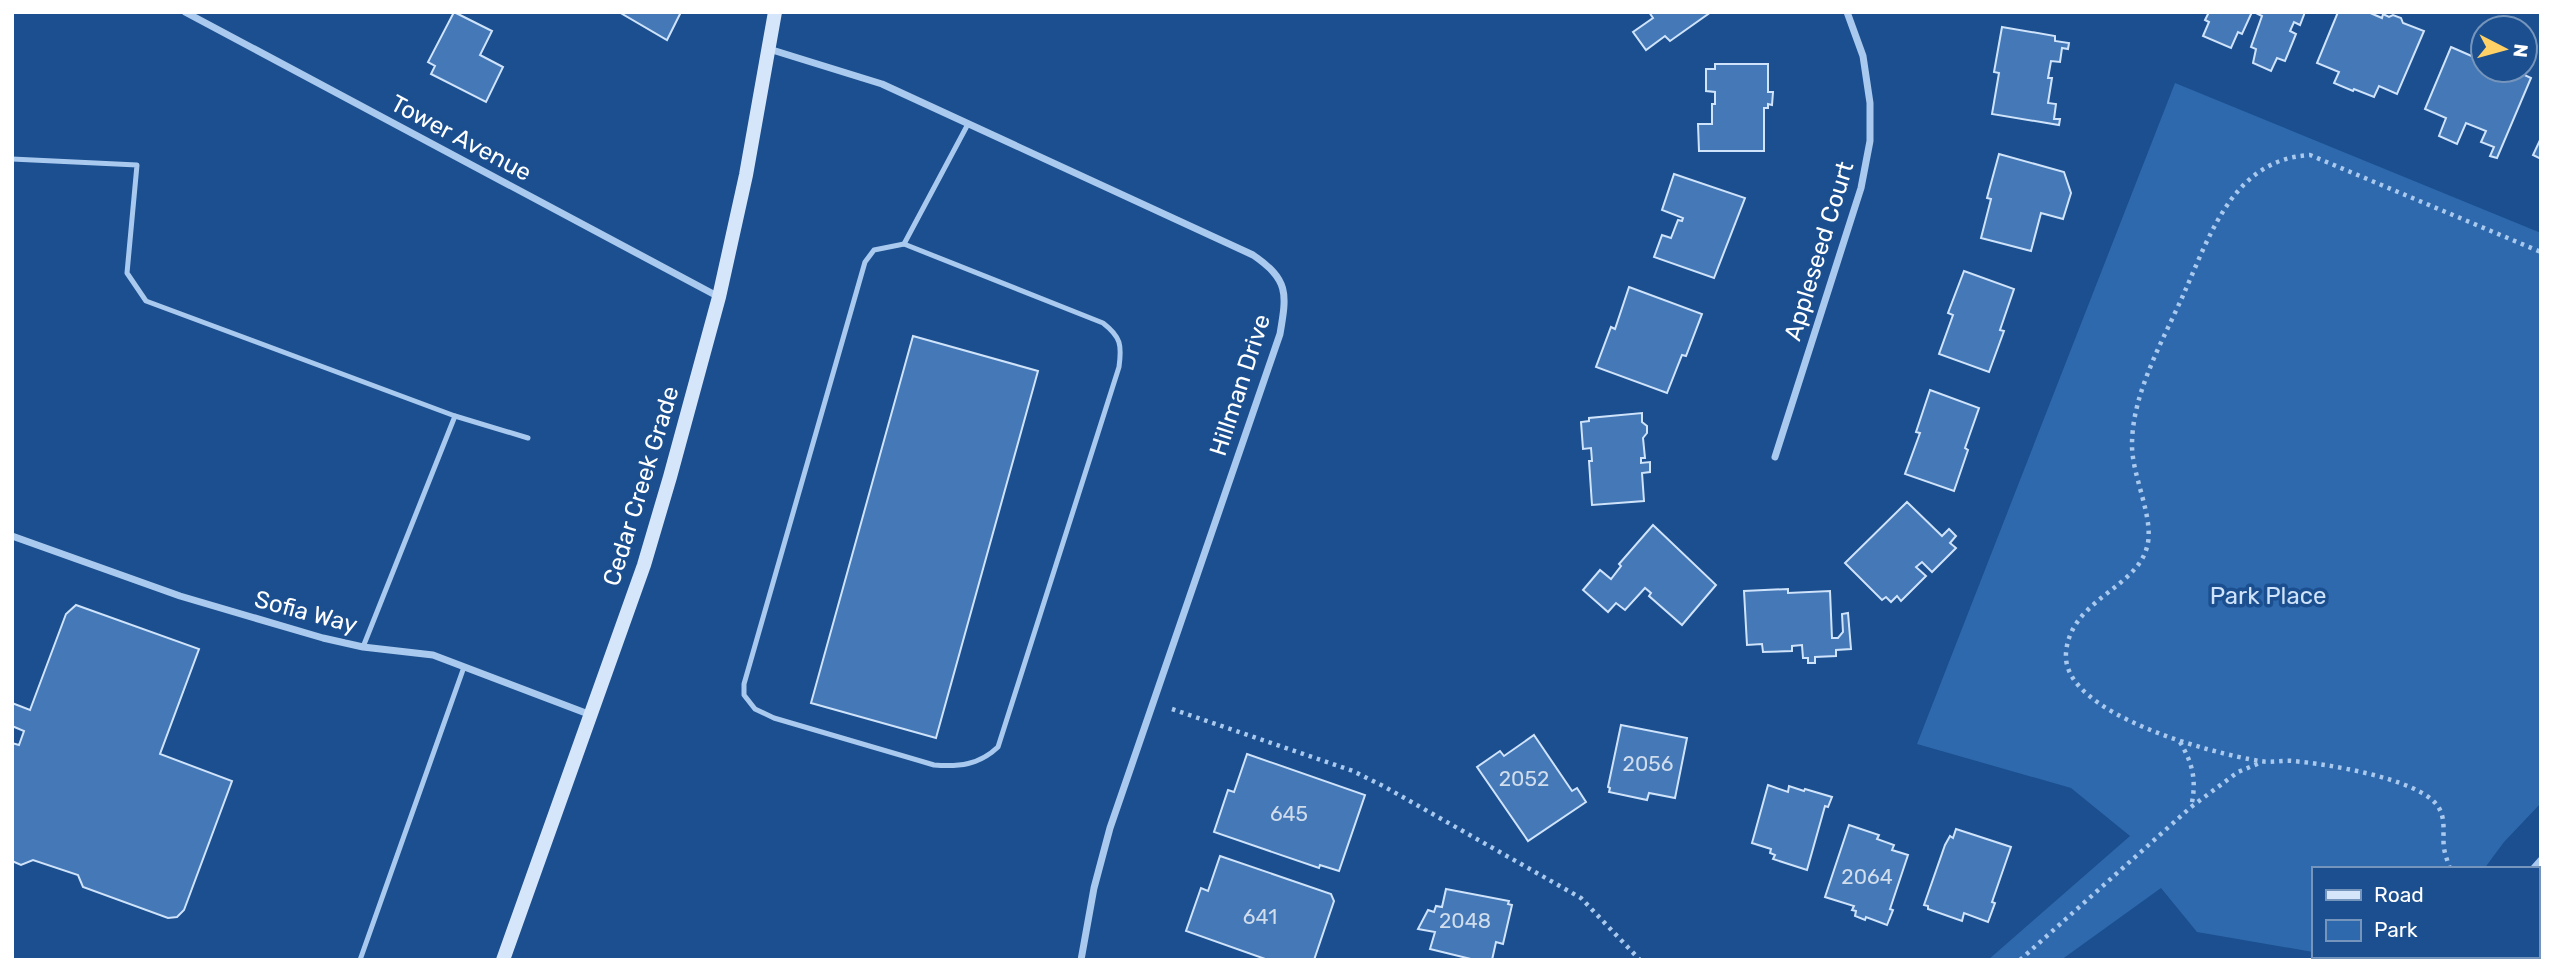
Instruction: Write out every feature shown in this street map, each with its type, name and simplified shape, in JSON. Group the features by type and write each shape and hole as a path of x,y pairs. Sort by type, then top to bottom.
{"main road":[{"name":"Cedar Creek Grade","path":"503,960 644,565 719,297 746,175 775,12"}],"street":[{"name":"Tower Avenue","path":"185,12 719,297"},
{"name":"Appleseed Court","path":"1775,457 1861,188 1870,141 1870,103 1863,56 1847,12"},
{"name":"Hillman Drive","path":"769,49 828,65 882,84 1253,255 1273,269 1282,286 1284,307 1280,334 1110,828 1094,888 1081,960"},
{"name":"Sofia Way","path":"12,536 180,596 323,638 363,647 433,655 591,715"}],"lane":[{"path":"904,244 968,124"},
{"path":"12,159 137,165 127,273 146,301 455,416 528,438"},
{"path":"904,244 1103,323 1116,333 1121,348 1119,367 998,747 978,761 955,767 934,765 774,718 749,703 744,695 744,684 865,262 874,250 904,244"},
{"path":"363,647 455,416"},
{"path":"360,960 464,667"}],"path":[{"path":"2449,867 2444,847 2445,824 2438,806 2424,794 2386,779 2340,767 2290,761 2263,762 2180,741 2151,730 2099,704 2079,688 2068,671 2066,653 2083,614 2125,579 2139,563 2147,548 2149,529 2135,476 2132,447 2134,417 2145,382 2214,226 2235,193 2270,164 2295,156 2310,155 2541,251"},
{"path":"1153,703 1353,771 1385,787 1581,898 1640,960"},
{"path":"2180,741 2190,759 2194,774 2195,790 2191,807"},
{"path":"2020,960 2191,807 2238,772 2263,762"}],"green space":[{"name":"Park Place","path":"2175,83 2541,233 2541,803 2504,842 2485,867 2312,867 2312,952 2197,932 2161,888 2061,960 1988,960 2130,836 2071,788 1917,744"},
{"path":"2344,958 2438,958 2437,960"}],"building":[{"path":"454,12 492,31 480,55 503,67 486,102 431,74 435,66 428,62"},
{"path":"619,12 681,12 667,40"},
{"path":"1649,12 1711,12 1670,41 1665,36 1646,50 1633,32 1653,18"},
{"path":"2209,12 2252,12 2242,34 2238,32 2231,48 2203,36 2209,22 2205,20"},
{"path":"2254,12 2305,12 2300,25 2294,22 2290,31 2296,34 2285,61 2277,58 2271,71 2253,63 2256,49 2251,47 2262,16"},
{"path":"2338,12 2368,12 2382,18 2383,14 2389,17 2393,15 2401,18 2403,23 2424,31 2397,94 2379,86 2374,97 2354,89 2353,91 2334,83 2339,72 2317,63"},
{"path":"2002,27 2055,36 2055,41 2069,43 2068,49 2062,48 2060,62 2051,61 2048,78 2052,78 2048,103 2056,104 2054,119 2060,119 2059,125 1992,114 1999,73 1994,72"},
{"path":"2451,47 2469,55 2469,84 2528,84 2497,158 2490,156 2494,147 2481,142 2486,131 2466,123 2457,144 2439,136 2446,118 2425,109"},
{"path":"1715,64 1768,64 1768,92 1773,92 1772,105 1768,104 1768,108 1764,108 1764,151 1699,151 1698,124 1712,124 1712,104 1715,104 1715,92 1706,91 1706,69 1715,69"},
{"path":"2541,138 2541,159 2533,155"},
{"path":"1999,154 2064,172 2071,193 2063,219 2041,213 2031,251 1981,238 1991,199 1987,198"},
{"path":"1674,174 1745,198 1714,278 1654,257 1662,235 1671,238 1678,220 1682,221 1683,218 1662,210"},
{"path":"1964,271 2014,289 2000,330 2004,331 1989,372 1939,354 1953,315 1948,313"},
{"path":"1629,287 1702,314 1686,356 1682,355 1667,393 1596,367 1611,327 1615,329"},
{"path":"913,336 1038,371 936,738 811,703"},
{"path":"1930,390 1979,408 1954,491 1905,474 1920,433 1916,432"},
{"path":"1642,413 1642,422 1647,426 1647,433 1643,438 1645,458 1641,458 1641,463 1650,462 1650,472 1642,473 1644,501 1592,505 1589,461 1592,461 1591,448 1583,449 1581,422 1589,421 1589,418"},
{"path":"1907,502 1942,536 1949,529 1956,536 1950,543 1956,548 1932,572 1922,562 1916,567 1926,576 1901,601 1897,596 1891,602 1886,597 1882,600 1845,563"},
{"path":"1653,525 1716,585 1682,625 1649,596 1651,593 1645,588 1625,610 1616,603 1608,612 1583,590 1600,570 1611,579 1621,566 1619,564"},
{"path":"1788,589 1788,593 1830,591 1832,638 1838,638 1843,632 1842,614 1848,613 1851,649 1836,650 1836,656 1815,657 1815,663 1808,663 1808,658 1803,658 1802,645 1792,646 1792,651 1763,652 1762,644 1747,645 1744,591"},
{"path":"76,605 199,649 160,754 232,781 184,910 177,917 168,918 83,887 78,875 33,860 21,865 12,861 12,743 19,745 24,731 12,726 12,703 30,710 66,614"},
{"path":"1621,725 1687,738 1675,798 1649,793 1647,800 1609,792"},
{"path":"1534,735 1572,791 1577,788 1586,802 1528,841 1477,767 1500,751 1504,756"},
{"path":"1247,754 1365,795 1339,871 1320,865 1319,868 1214,832 1228,790 1234,792"},
{"path":"1768,785 1788,792 1789,786 1832,797 1828,807 1825,806 1807,870 1773,859 1775,855 1770,853 1771,849 1752,843"},
{"path":"1849,825 1879,835 1877,839 1894,845 1892,850 1908,855 1887,925 1855,916 1856,911 1852,910 1854,906 1825,897"},
{"path":"1956,829 2011,847 1988,922 1964,913 1962,921 1928,909 1928,906 1924,905 1945,845 1950,836 1953,838"},
{"path":"1220,856 1331,894 1334,901 1314,960 1268,960 1186,931 1201,888 1208,891"},
{"path":"1446,889 1509,901 1508,904 1512,905 1503,944 1496,942 1492,960 1475,960 1430,949 1435,932 1418,929 1428,910 1434,912 1436,906 1442,907"}]}
